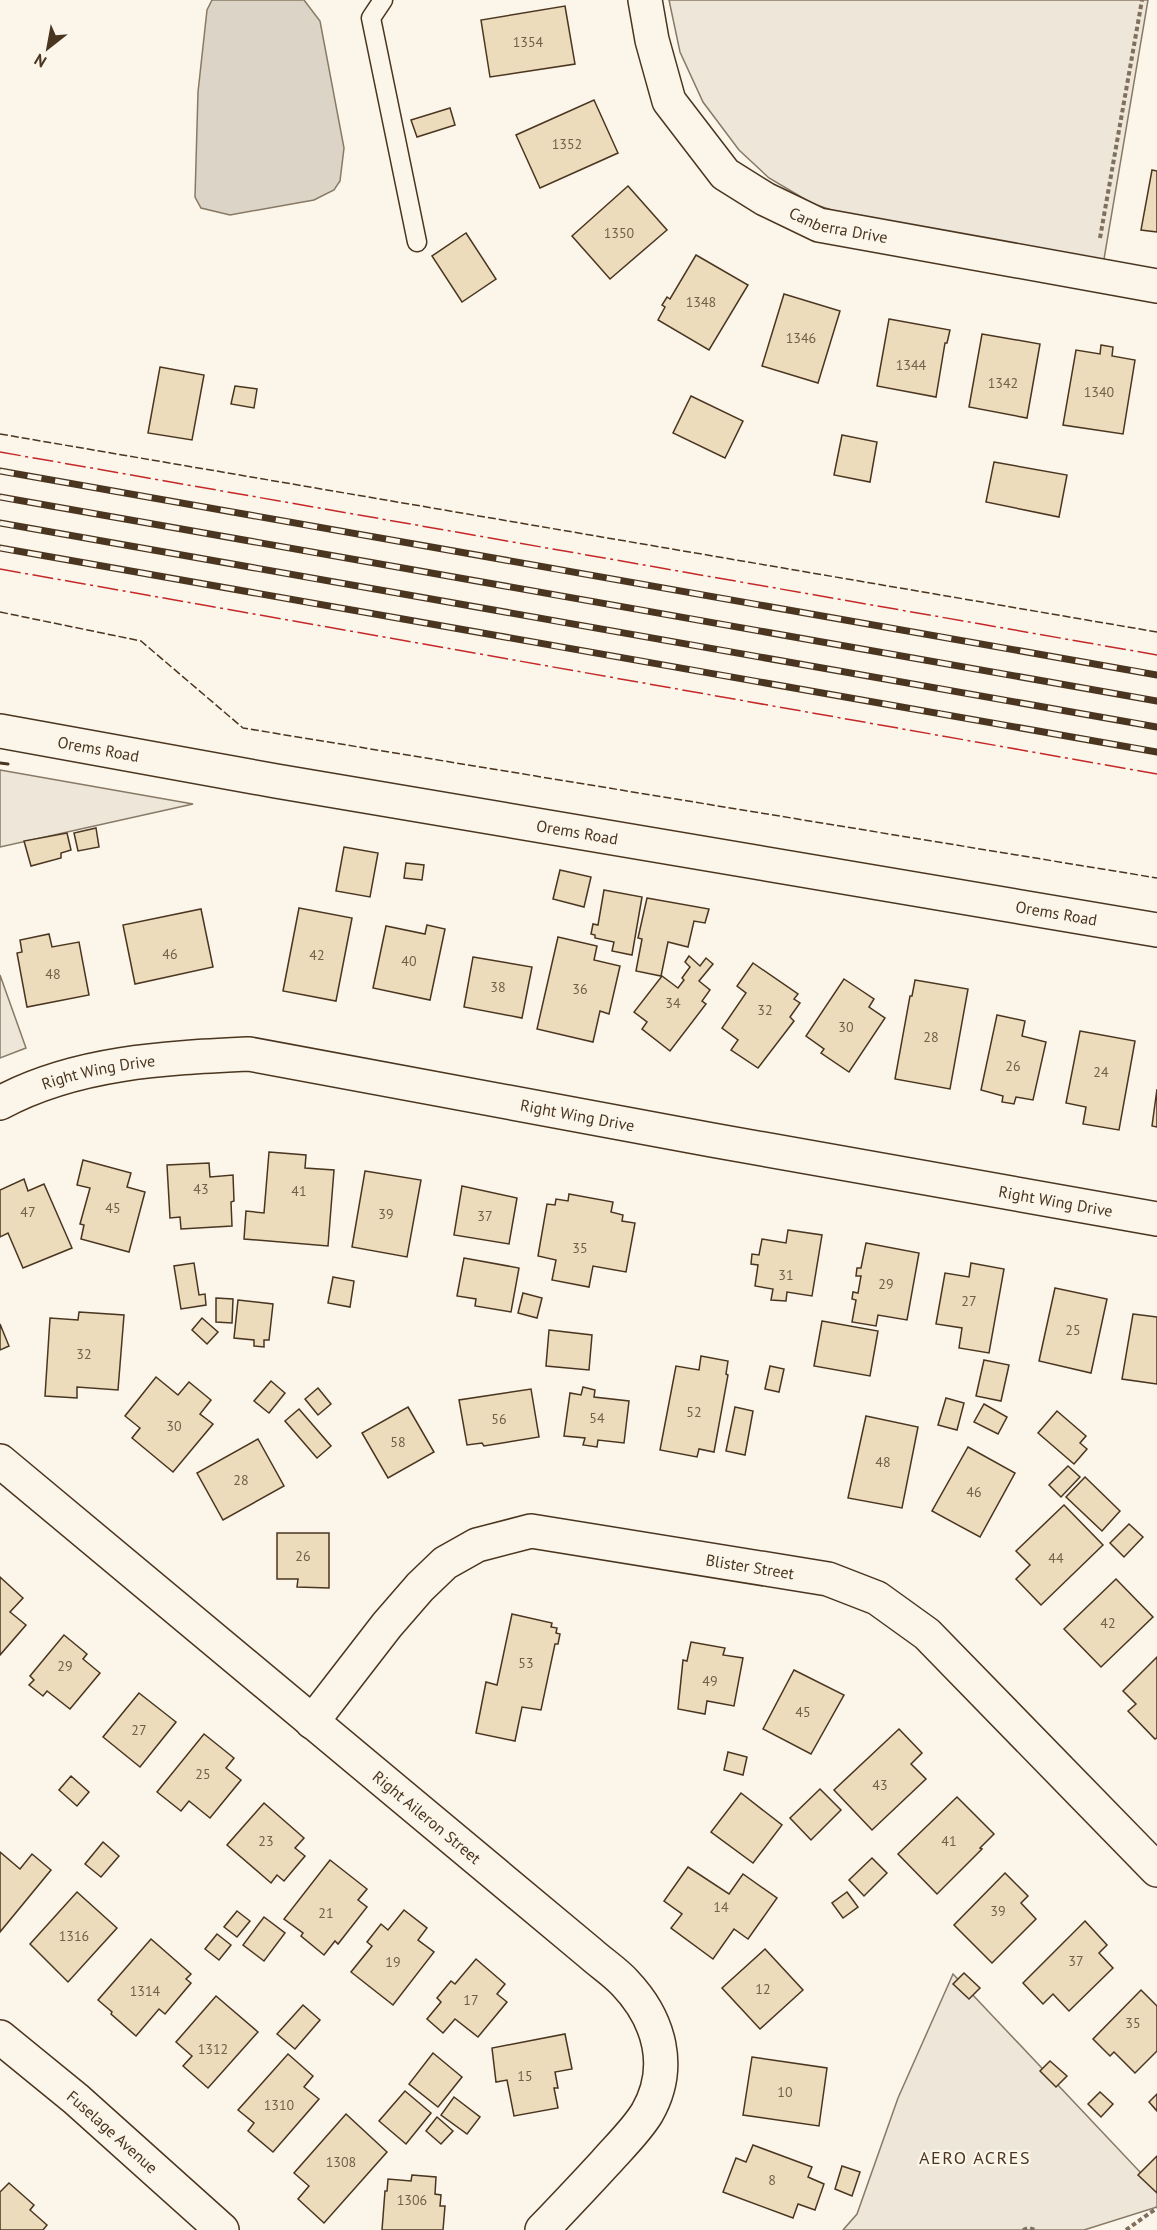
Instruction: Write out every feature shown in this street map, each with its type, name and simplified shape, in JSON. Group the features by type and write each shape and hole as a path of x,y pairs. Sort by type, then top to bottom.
{"street":[{"name":"Canberra Drive","path":"645,0 652,39 669,102 724,174 765,199 819,225 1157,286"},
{"name":"Orems Road","path":"0,730 276,781 1157,930"},
{"name":"Right Wing Drive","path":"0,1103 67,1077 122,1064 249,1054 712,1140 1157,1219"},
{"name":"Right Aileron Street","path":"0,1461 625,1983 645,2009 659,2040 661,2067 657,2091 646,2115 617,2150 542,2230"},
{"name":"Blister Street","path":"312,1722 387,1625 420,1587 444,1563 477,1545 531,1531 828,1579 877,1598 927,1634 1157,1870"},
{"name":"Fuselage Avenue","path":"0,2037 76,2099 222,2230"}],"lane":[{"path":"383,0 371,18 417,242"}],"path":[{"path":"1098,248 1142,0"},
{"path":"1126,2230 1157,2208"},
{"path":"1023,2230 1028,2228 1036,2230"}],"shaded area":[{"path":"212,0 304,0 320,21 344,148 340,181 334,190 314,200 230,215 201,208 195,197 198,92 207,10"},
{"path":"669,0 1148,0 1103,265 860,219 813,204 769,178 739,150 703,102 680,52"},
{"path":"0,770 193,804 0,847"},
{"path":"0,975 26,1048 0,1058"},
{"path":"953,1974 1157,2190 1157,2207 1084,2230 843,2230 857,2214 898,2098"}],"building":[{"path":"565,6 575,64 490,77 481,20"},
{"path":"594,100 618,153 540,188 516,135"},
{"path":"450,108 455,125 417,137 411,120"},
{"path":"1152,170 1157,171 1157,232 1141,230"},
{"path":"628,186 667,230 610,279 572,236"},
{"path":"466,233 496,279 462,302 432,256"},
{"path":"696,255 748,285 709,350 658,320 665,307 662,305 667,297 670,299"},
{"path":"784,294 840,311 818,383 762,366"},
{"path":"889,319 950,330 947,343 945,343 936,397 877,386"},
{"path":"982,334 1040,344 1027,418 969,407"},
{"path":"1101,345 1113,347 1112,356 1135,360 1123,434 1063,425 1076,350 1100,354"},
{"path":"160,367 204,375 192,440 148,433"},
{"path":"235,386 257,389 254,408 231,404"},
{"path":"691,396 743,421 725,458 673,433"},
{"path":"842,435 877,442 870,482 834,475"},
{"path":"994,462 1067,475 1059,517 986,502"},
{"path":"96,828 99,847 78,851 74,833"},
{"path":"67,833 71,850 61,853 61,858 31,866 24,841"},
{"path":"344,847 378,853 370,897 336,891"},
{"path":"406,863 424,865 422,880 404,878"},
{"path":"560,870 591,877 584,907 553,899"},
{"path":"604,890 642,897 632,955 612,951 614,942 595,938 595,935 591,934 593,924 598,925"},
{"path":"647,898 709,909 705,923 694,921 688,947 668,942 661,976 636,971 642,939 638,938"},
{"path":"299,908 352,918 336,1001 283,991"},
{"path":"201,909 213,967 135,984 123,925"},
{"path":"427,925 445,929 430,1000 373,988 386,926 425,934"},
{"path":"49,934 52,947 79,942 89,995 27,1007 17,953 22,952 20,940"},
{"path":"558,937 597,946 594,960 620,966 609,1014 600,1011 593,1042 537,1029"},
{"path":"689,956 700,966 706,958 713,964 699,981 710,990 702,1001 706,1004 670,1051 642,1029 647,1022 634,1012 662,976 678,988 690,967 685,962"},
{"path":"473,957 532,967 522,1018 464,1007"},
{"path":"753,963 798,994 794,999 800,1003 790,1017 794,1021 758,1068 731,1050 738,1040 722,1028 746,993 737,986"},
{"path":"844,979 874,999 869,1007 885,1018 849,1072 821,1053 824,1049 806,1036"},
{"path":"915,980 968,989 950,1089 895,1079"},
{"path":"997,1015 1025,1021 1022,1036 1046,1042 1033,1100 1016,1097 1014,1104 1002,1102 1003,1096 981,1090"},
{"path":"1080,1031 1135,1041 1119,1130 1083,1124 1086,1107 1066,1103"},
{"path":"1157,1089 1157,1127 1152,1126"},
{"path":"269,1152 306,1155 305,1168 334,1170 328,1246 244,1239 246,1211 264,1213"},
{"path":"83,1160 131,1173 127,1187 145,1192 129,1252 81,1239 84,1225 80,1224 90,1188 77,1185"},
{"path":"209,1163 210,1177 233,1175 232,1226 181,1229 180,1217 170,1218 167,1165"},
{"path":"365,1171 421,1180 407,1257 352,1247"},
{"path":"24,1179 28,1191 44,1184 72,1248 23,1268 8,1233 0,1237 0,1190"},
{"path":"462,1186 517,1198 509,1244 454,1235"},
{"path":"569,1194 613,1202 611,1212 623,1215 622,1221 635,1223 626,1272 593,1266 589,1287 552,1280 556,1260 538,1256 547,1204 555,1205 556,1199 568,1201"},
{"path":"788,1230 822,1235 812,1296 787,1292 786,1301 771,1300 773,1289 755,1286 758,1265 751,1264 752,1254 759,1255 762,1239 786,1243"},
{"path":"866,1243 919,1253 907,1320 878,1315 876,1326 852,1322 856,1300 852,1299 853,1292 858,1293 861,1276 856,1276 857,1268 861,1268"},
{"path":"464,1258 519,1268 511,1312 475,1306 476,1299 457,1296"},
{"path":"194,1263 199,1295 205,1294 206,1305 181,1309 174,1266"},
{"path":"971,1263 1004,1269 989,1353 959,1348 962,1328 936,1324 945,1273 969,1277"},
{"path":"333,1277 354,1281 350,1307 328,1303"},
{"path":"1055,1288 1107,1299 1091,1373 1039,1361"},
{"path":"523,1293 542,1298 537,1318 518,1313"},
{"path":"216,1298 233,1299 232,1323 216,1322"},
{"path":"238,1300 273,1304 269,1340 264,1340 264,1347 254,1346 254,1340 234,1338"},
{"path":"79,1312 124,1315 118,1390 77,1387 77,1398 45,1396 50,1318 78,1320"},
{"path":"1133,1314 1157,1317 1157,1384 1122,1379"},
{"path":"202,1318 218,1332 207,1344 192,1330"},
{"path":"822,1321 878,1331 870,1376 814,1366"},
{"path":"0,1324 9,1346 0,1350"},
{"path":"549,1330 592,1335 589,1370 546,1366"},
{"path":"701,1356 728,1361 726,1374 728,1375 714,1452 699,1449 697,1457 660,1450 676,1366 699,1370"},
{"path":"984,1360 1009,1365 1001,1401 976,1396"},
{"path":"770,1366 784,1369 779,1392 765,1389"},
{"path":"156,1377 178,1395 189,1382 211,1400 200,1414 213,1424 173,1472 132,1438 140,1428 125,1416"},
{"path":"271,1381 285,1393 269,1413 254,1401"},
{"path":"583,1387 595,1390 594,1397 629,1401 624,1443 598,1440 597,1447 583,1445 585,1438 564,1436 570,1393 581,1395"},
{"path":"318,1388 331,1404 318,1415 305,1399"},
{"path":"531,1389 539,1437 484,1446 482,1443 467,1445 459,1400"},
{"path":"946,1398 964,1403 957,1430 938,1425"},
{"path":"984,1404 1007,1417 998,1434 974,1422"},
{"path":"408,1407 434,1452 388,1478 362,1433"},
{"path":"735,1407 753,1411 745,1455 726,1451"},
{"path":"299,1409 331,1446 317,1458 285,1421"},
{"path":"1057,1411 1086,1436 1080,1443 1087,1449 1074,1464 1038,1433"},
{"path":"866,1416 918,1427 902,1508 848,1498"},
{"path":"258,1439 284,1486 223,1520 197,1473"},
{"path":"968,1447 1015,1473 980,1537 932,1511"},
{"path":"1068,1466 1080,1477 1061,1497 1049,1485"},
{"path":"1085,1477 1120,1511 1102,1531 1066,1497"},
{"path":"1064,1505 1103,1545 1041,1605 1016,1579 1030,1565 1016,1551"},
{"path":"1129,1524 1143,1537 1124,1557 1110,1543"},
{"path":"277,1533 329,1533 329,1588 297,1587 298,1579 277,1579"},
{"path":"0,1577 23,1598 10,1612 26,1625 0,1655"},
{"path":"1116,1579 1153,1617 1101,1667 1064,1629"},
{"path":"512,1614 552,1623 551,1627 557,1628 556,1633 560,1634 558,1644 555,1644 541,1710 522,1707 515,1741 476,1733 486,1682 497,1685"},
{"path":"64,1635 87,1654 83,1659 100,1673 70,1709 47,1691 43,1696 29,1685 34,1680 30,1676"},
{"path":"691,1642 725,1648 723,1655 743,1658 734,1706 707,1701 705,1714 678,1709 683,1660 687,1661"},
{"path":"1157,1657 1157,1738 1155,1739 1128,1711 1136,1704 1123,1691"},
{"path":"794,1670 844,1695 811,1754 763,1729"},
{"path":"139,1693 176,1722 140,1767 103,1737"},
{"path":"899,1729 922,1753 911,1764 926,1779 872,1830 834,1790"},
{"path":"204,1734 234,1758 226,1768 241,1780 210,1818 189,1801 181,1811 157,1792"},
{"path":"728,1752 747,1757 743,1775 724,1770"},
{"path":"71,1776 89,1792 77,1806 59,1790"},
{"path":"820,1789 841,1810 811,1840 790,1818"},
{"path":"741,1793 782,1825 753,1863 711,1832"},
{"path":"957,1797 994,1834 937,1894 898,1854"},
{"path":"264,1803 304,1838 295,1848 305,1856 284,1881 277,1875 271,1883 227,1845"},
{"path":"103,1842 119,1856 101,1877 85,1864"},
{"path":"0,1852 20,1869 32,1854 51,1870 0,1932"},
{"path":"872,1858 887,1873 864,1896 849,1880"},
{"path":"330,1860 367,1889 358,1900 367,1907 338,1944 335,1941 324,1955 301,1936 303,1933 284,1919"},
{"path":"688,1867 729,1894 743,1874 777,1898 748,1939 734,1929 713,1959 671,1928 682,1914 664,1901"},
{"path":"1005,1873 1028,1896 1021,1903 1036,1919 992,1963 954,1925"},
{"path":"77,1892 117,1928 68,1982 30,1944"},
{"path":"847,1892 858,1907 843,1918 832,1903"},
{"path":"404,1910 427,1928 418,1940 434,1952 393,2005 351,1972 372,1946 367,1942 381,1924 388,1930"},
{"path":"237,1911 250,1921 237,1937 224,1927"},
{"path":"264,1917 285,1933 264,1961 243,1945"},
{"path":"1085,1921 1107,1945 1099,1953 1113,1968 1069,2011 1053,1994 1043,2004 1023,1983"},
{"path":"217,1934 231,1945 219,1960 205,1949"},
{"path":"151,1939 191,1974 186,1979 191,1983 165,2014 159,2009 136,2036 98,2000"},
{"path":"765,1949 803,1990 760,2029 722,1988"},
{"path":"476,1959 505,1984 497,1994 507,2002 478,2037 455,2019 443,2033 427,2019 441,2002 437,1998 451,1981 455,1984"},
{"path":"964,1973 980,1988 969,1999 953,1984"},
{"path":"1141,1990 1157,2006 1157,2051 1135,2073 1114,2052 1110,2056 1093,2039"},
{"path":"216,1996 258,2032 208,2088 183,2066 192,2056 176,2042"},
{"path":"303,2005 320,2020 295,2049 277,2034"},
{"path":"565,2034 572,2069 555,2072 558,2088 554,2088 558,2108 514,2116 507,2080 496,2082 492,2048"},
{"path":"433,2053 462,2077 438,2107 409,2084"},
{"path":"288,2054 313,2076 304,2087 319,2099 273,2152 248,2131 254,2123 238,2110"},
{"path":"752,2057 827,2068 819,2126 743,2115"},
{"path":"1050,2061 1067,2076 1056,2087 1040,2071"},
{"path":"405,2091 431,2113 406,2144 379,2121"},
{"path":"1100,2092 1113,2104 1101,2117 1088,2104"},
{"path":"1157,2094 1157,2111 1149,2102"},
{"path":"454,2097 480,2117 467,2134 441,2115"},
{"path":"346,2114 387,2152 324,2223 298,2199 309,2186 294,2173"},
{"path":"437,2117 453,2131 441,2144 426,2131"},
{"path":"753,2145 812,2167 808,2177 824,2184 815,2210 798,2204 793,2218 723,2192 736,2158 746,2162"},
{"path":"1157,2156 1157,2193 1138,2175"},
{"path":"842,2166 860,2172 852,2196 835,2189"},
{"path":"412,2175 436,2177 435,2194 441,2195 440,2206 445,2206 443,2230 382,2230 388,2179 411,2181"},
{"path":"9,2183 34,2205 30,2210 47,2225 43,2230 0,2230 0,2192"}],"railway":[{"path":"0,471 1157,675"},
{"path":"0,497 1157,701"},
{"path":"0,523 1157,727"},
{"path":"0,548 1157,752"}],"fence":[{"path":"0,434 1157,632"},
{"path":"0,612 141,641 243,728 1157,878"}],"wall":[{"path":"0,763 8,764"}],"power":[{"path":"0,452 1157,655"},
{"path":"0,569 1157,774"}],"district":[{"name":"AERO ACRES","path":"975,2157"}]}
